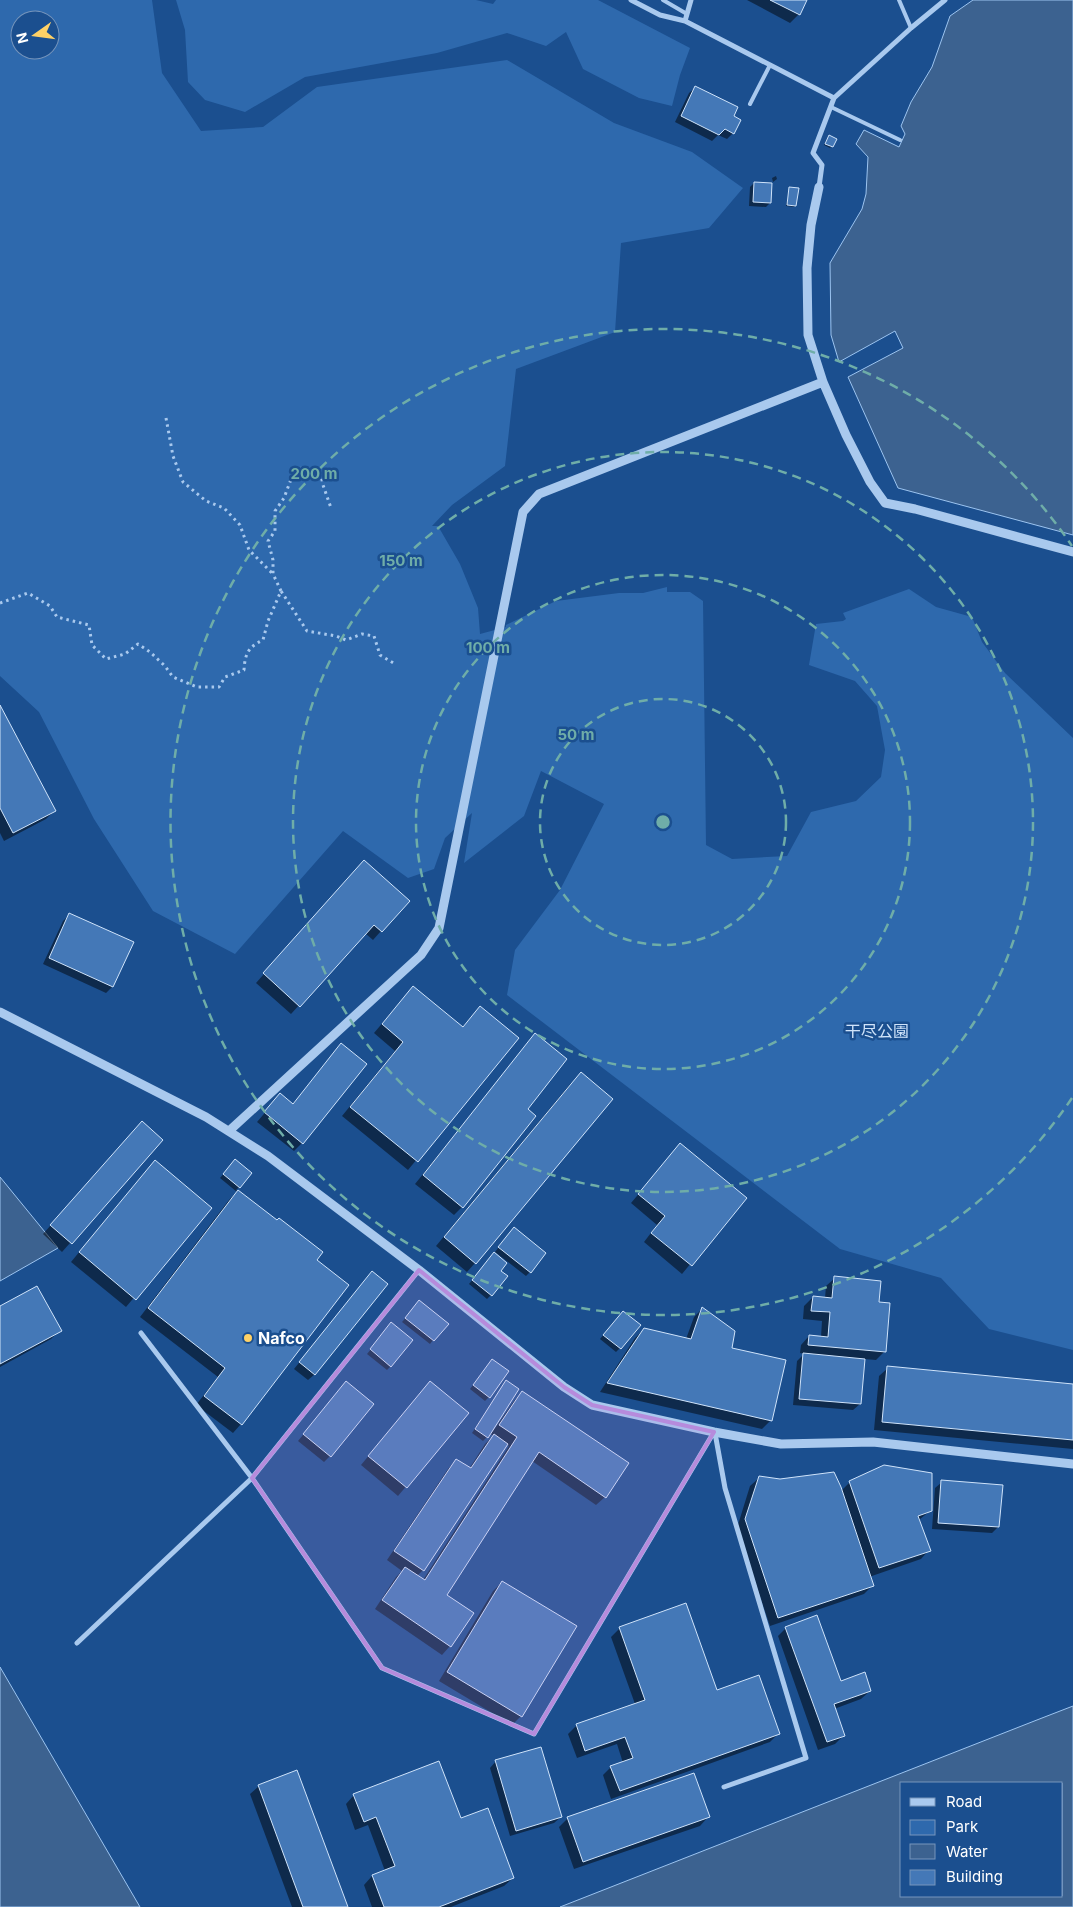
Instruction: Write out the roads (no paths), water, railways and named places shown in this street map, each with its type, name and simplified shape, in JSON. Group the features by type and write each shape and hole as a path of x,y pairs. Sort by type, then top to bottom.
{"street":[{"path":"631,0 660,15 685,21 834,98"},
{"path":"685,21 691,0"},
{"path":"945,0 911,28 834,98 813,153 822,165 810,225 807,268 808,335 823,382 870,482 885,503 915,509 1073,552"},
{"path":"229,1132 422,955 439,928 524,512 539,494 823,382"},
{"path":"0,1012 206,1117 268,1156 419,1270 564,1387 592,1405 714,1432 781,1444 873,1442 1073,1464"},
{"path":"77,1643 252,1478 419,1270"},
{"path":"141,1333 252,1478 382,1668 534,1734 714,1432"},
{"path":"714,1432 726,1488 806,1758 724,1787"}],"lane":[{"path":"664,0 687,14"},
{"path":"899,0 911,28"},
{"path":"750,104 770,65"},
{"path":"831,106 900,140"}],"water":[{"path":"973,0 1073,0 1073,535 898,488 848,377 903,348 895,331 839,362 831,335 830,263 862,209 866,194 868,157 856,144 864,130 899,147 905,134 901,126 911,102 932,67 950,16"},
{"path":"0,1177 58,1248 0,1281"},
{"path":"0,1667 140,1907 0,1907"},
{"path":"1073,1706 1073,1907 560,1907"}],"place":[{"name":"Nafco","path":"248,1338"}],"park label":[{"name":"干尽公園","path":"877,1031"}]}
